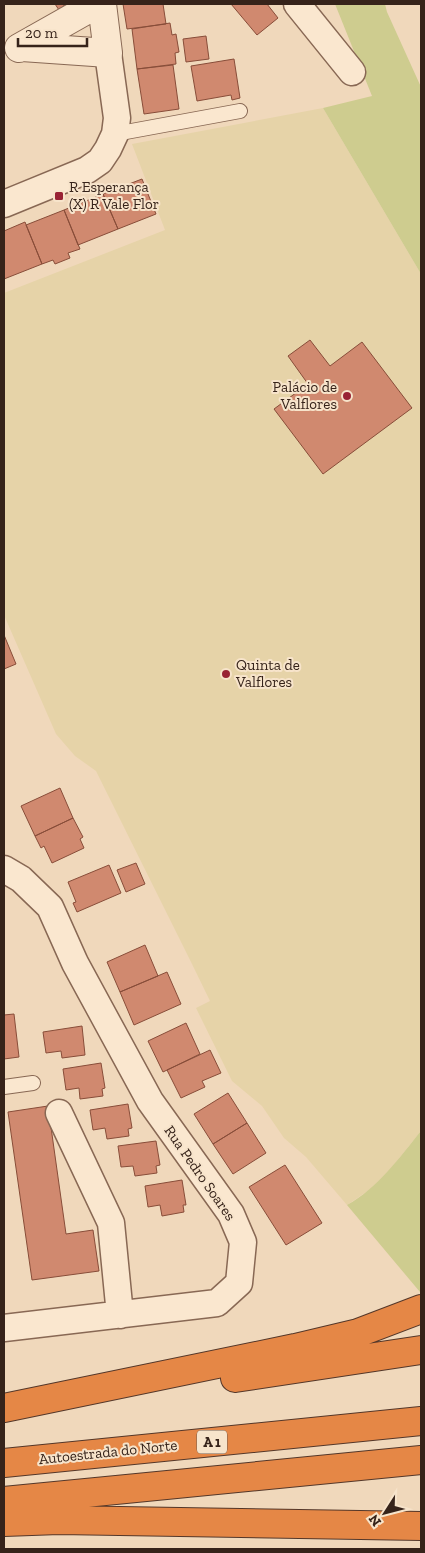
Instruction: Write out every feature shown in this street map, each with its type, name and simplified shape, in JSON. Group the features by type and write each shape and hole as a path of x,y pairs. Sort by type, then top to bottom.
{"highway":[{"path":"4,1409 358,1333 421,1309"},
{"path":"4,1409 421,1350"},
{"name":"Autoestrada do Norte","path":"4,1462 421,1421"},
{"path":"4,1501 421,1460"},
{"path":"4,1522 59,1520 421,1526"}],"street":[{"path":"13,50 97,4"},
{"path":"4,204 87,170 100,160 115,134 117,118 102,4"},
{"path":"297,4 352,72"},
{"path":"13,50 108,52"},
{"name":"Rua Pedro Soares","path":"4,869 21,878 50,907 75,963 150,1101 231,1214 243,1242 239,1283 217,1303 4,1328"},
{"path":"59,1113 111,1224 120,1315"}],"lane":[{"path":"115,134 240,111"},
{"path":"4,1087 33,1083"}],"shaded area":[{"path":"335,4 385,4 421,87 421,274 323,108 372,96"},
{"name":"Quinta de Valflores","path":"323,108 421,274 421,1131 388,1172 372,1188 347,1205 306,1157 284,1138 262,1106 232,1081 196,1008 210,1001 192,964 96,771 75,756 56,734 4,615 4,293 165,230 132,144"},
{"path":"421,1131 420,1292 347,1205 369,1190 378,1181"}],"building":[{"path":"55,4 64,4 64,6 59,10"},
{"path":"123,4 163,4 166,24 127,29"},
{"path":"231,4 267,4 278,18 257,35"},
{"path":"170,23 172,35 176,34 179,52 175,53 176,64 137,69 132,29"},
{"path":"206,36 209,59 186,62 183,39"},
{"path":"234,59 240,98 232,100 231,95 197,101 191,66"},
{"path":"173,65 179,109 144,114 137,69"},
{"path":"142,179 156,214 118,229 103,194"},
{"path":"103,194 118,229 78,245 64,210"},
{"path":"64,210 80,249 68,253 70,258 55,264 53,260 42,264 26,225"},
{"path":"25,222 42,264 4,279 4,231"},
{"name":"Palácio de Valflores","path":"310,340 330,366 362,342 412,408 323,474 274,409 308,384 288,356"},
{"path":"4,635 16,664 4,669"},
{"path":"60,788 73,818 35,836 21,806"},
{"path":"73,818 83,837 80,839 84,848 52,863 44,846 41,848 35,836"},
{"path":"136,863 145,884 126,892 117,870"},
{"path":"109,865 121,893 77,912 73,903 76,902 68,882"},
{"path":"145,945 158,976 120,992 107,962"},
{"path":"167,972 181,1004 134,1025 120,992"},
{"path":"14,1014 19,1057 4,1059 4,1015"},
{"path":"186,1023 200,1054 163,1072 148,1041"},
{"path":"82,1026 85,1055 62,1058 61,1051 46,1053 43,1032"},
{"path":"210,1050 221,1073 202,1081 205,1087 181,1098 167,1070"},
{"path":"101,1063 105,1088 102,1089 103,1096 80,1099 79,1088 66,1090 63,1069"},
{"path":"228,1093 247,1123 213,1144 194,1114"},
{"path":"128,1104 132,1128 128,1129 129,1136 107,1139 105,1128 93,1130 90,1110"},
{"path":"48,1106 66,1234 93,1230 99,1271 32,1280 8,1112"},
{"path":"247,1123 266,1153 233,1174 213,1144"},
{"path":"156,1141 160,1165 156,1166 157,1173 135,1176 133,1166 121,1167 118,1146"},
{"path":"285,1165 322,1223 286,1245 249,1187"},
{"path":"182,1180 186,1205 183,1205 184,1212 162,1216 160,1205 148,1207 145,1186"}],"place":[{"name":"R Esperança (X) R Vale Flor","path":"59,196"},
{"name":"Palácio de Valflores","path":"347,396"},
{"name":"Quinta de Valflores","path":"226,674"}]}
